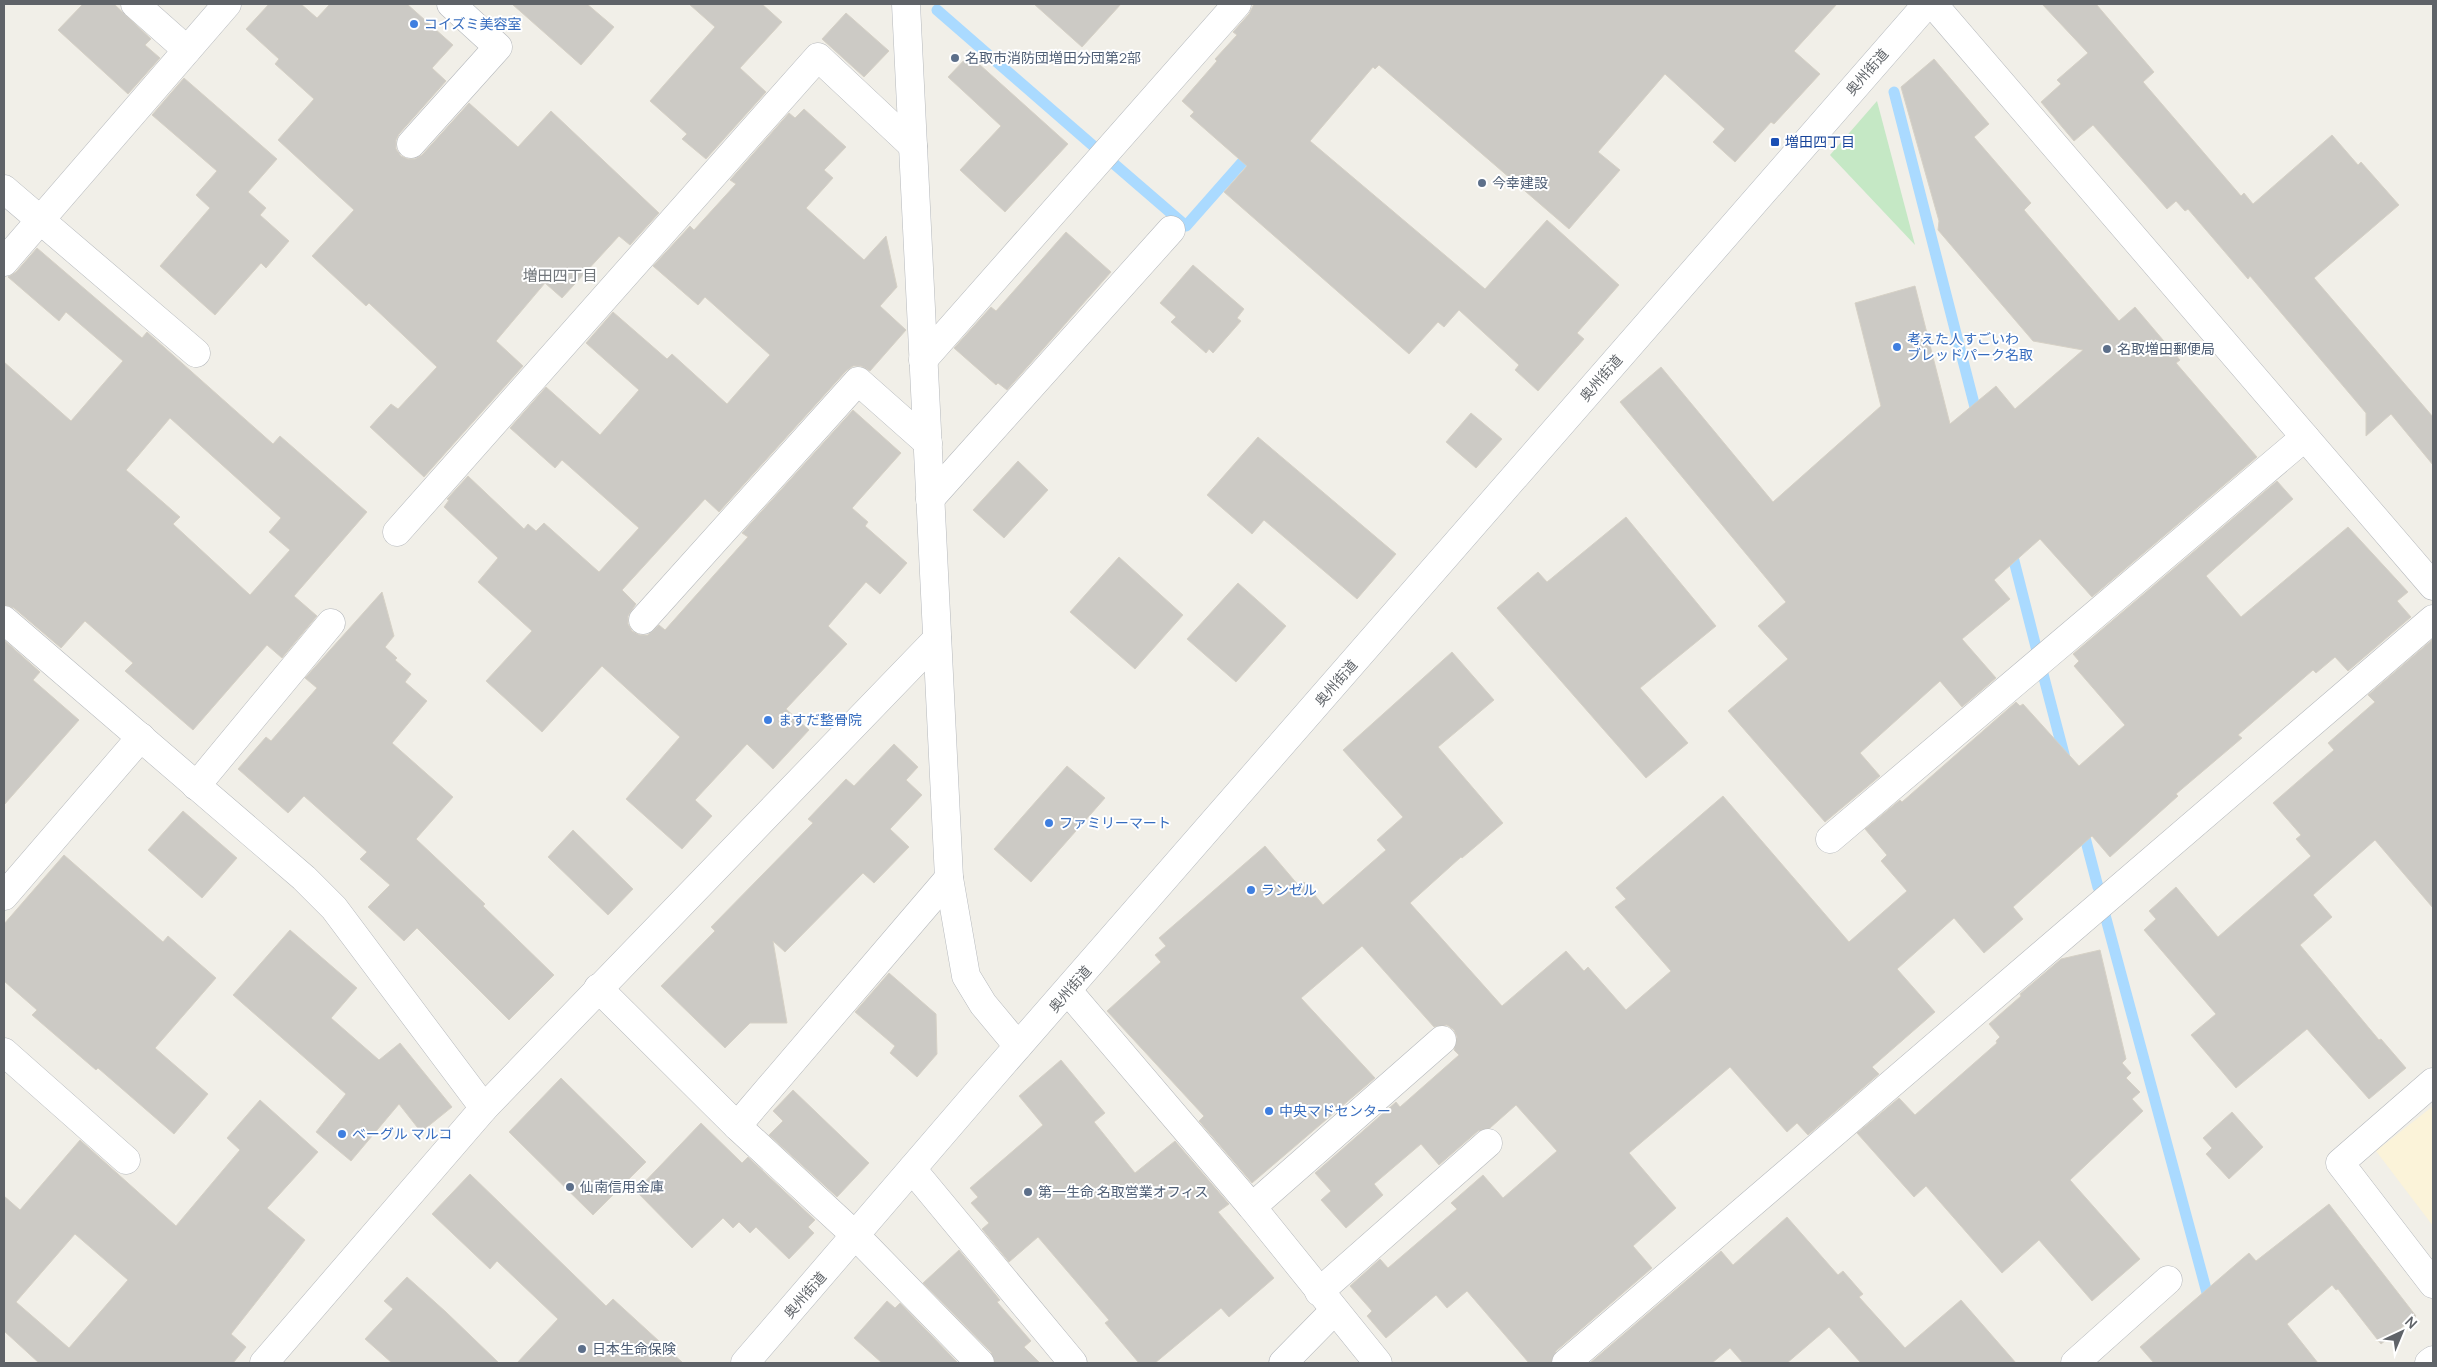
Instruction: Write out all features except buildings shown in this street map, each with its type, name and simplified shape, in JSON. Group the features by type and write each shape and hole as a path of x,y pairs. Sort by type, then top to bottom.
{"street":[{"path":"135,4 187,50"},
{"path":"4,262 227,4"},
{"path":"411,144 498,47 451,4"},
{"path":"906,4 949,878 966,976 983,1004 1018,1046"},
{"path":"924,360 1237,4"},
{"name":"奥州街道","path":"745,1363 1018,1046 1068,991 1927,4"},
{"path":"1933,4 2433,586"},
{"path":"397,532 818,56 913,146"},
{"path":"4,189 39,221 196,353"},
{"path":"930,499 1171,230"},
{"path":"644,620 858,381 928,443"},
{"path":"1830,840 2305,437"},
{"path":"1566,1363 2433,619"},
{"path":"4,620 304,878 334,908 484,1108"},
{"path":"196,786 331,623"},
{"path":"264,1363 484,1108 937,639"},
{"path":"4,896 141,737"},
{"path":"737,1126 949,878"},
{"path":"598,988 737,1126 856,1236 980,1363"},
{"path":"1068,991 1252,1207 1326,1302 1378,1363"},
{"path":"1252,1207 1442,1040"},
{"path":"4,1052 126,1160"},
{"path":"2433,1082 2340,1163 2433,1284"},
{"path":"1282,1363 1326,1302 1488,1143"},
{"path":"912,1169 1073,1363"},
{"path":"2074,1363 2168,1280"},
{"path":"2429,1363 2433,1360"}],"green space":[{"path":"1877,101 1915,245 1830,155"}],"sand":[{"path":"2433,1106 2433,1226 2376,1151"}],"waterway":[{"path":"937,10 1098,150"},
{"path":"1894,92 1978,419"},
{"path":"1113,163 1186,226 1253,150"},
{"path":"2011,549 2037,651"},
{"path":"2043,674 2066,762"},
{"path":"2082,826 2098,887"},
{"path":"2105,915 2210,1304"}],"place":[{"name":"コイズミ美容室","path":"414,24"},
{"name":"名取市消防団増田分団第2部","path":"955,58"},
{"name":"増田四丁目","path":"1775,142"},
{"name":"今幸建設","path":"1482,183"},
{"name":"考えた人すごいわ ブレッドパーク名取","path":"1897,347"},
{"name":"名取増田郵便局","path":"2107,349"},
{"name":"ますだ整骨院","path":"768,720"},
{"name":"ファミリーマート","path":"1049,823"},
{"name":"ランゼル","path":"1251,890"},
{"name":"中央マドセンター","path":"1269,1111"},
{"name":"ベーグル マルコ","path":"342,1134"},
{"name":"仙南信用金庫","path":"570,1187"},
{"name":"第一生命 名取営業オフィス","path":"1028,1192"},
{"name":"日本生命保険","path":"582,1349"}],"district":[{"name":"増田四丁目","path":"560,276"}]}
